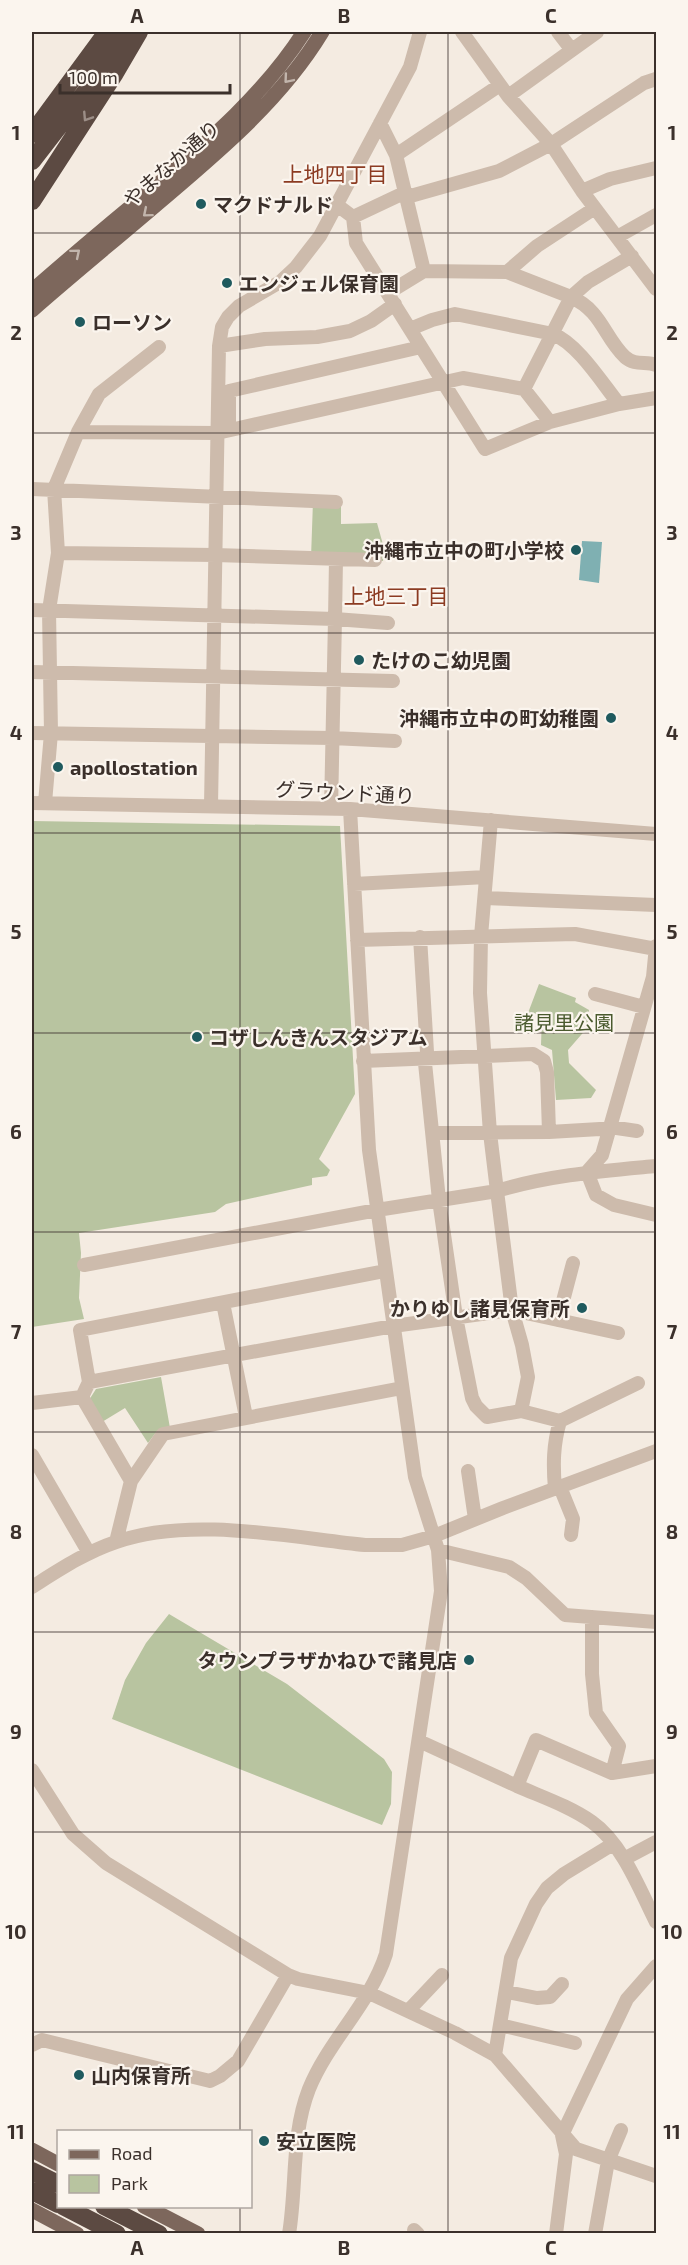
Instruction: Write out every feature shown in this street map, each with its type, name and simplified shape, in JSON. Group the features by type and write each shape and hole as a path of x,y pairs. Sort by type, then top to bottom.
{"highway":[{"path":"32,114 97,32"},
{"path":"32,134 107,32"},
{"path":"32,161 87,90 127,32"},
{"path":"32,201 139,32"},
{"path":"32,2171 57,2184"},
{"path":"32,2191 57,2204"},
{"path":"67,2208 117,2234"},
{"path":"108,2208 159,2234"}],"main road":[{"name":"やまなか通り","path":"32,310 206,163 250,121 291,75 322,32"},
{"name":"やまなか通り","path":"32,291 196,152 245,106 279,67 303,33"},
{"path":"32,2150 57,2163"},
{"path":"148,2208 198,2234"},
{"path":"32,2210 77,2234"}],"street":[{"path":"223,432 219,346 222,327 239,306 280,282 296,267 320,236 410,67 420,32"},
{"path":"462,32 504,90 551,144 582,191 657,289"},
{"path":"558,32 571,49"},
{"path":"396,154 597,32"},
{"path":"353,217 406,195 499,171 551,144 644,83 656,79"},
{"path":"380,123 396,154 424,271"},
{"path":"582,191 610,179 657,168"},
{"path":"337,205 353,217 356,243 485,449 550,422 619,404 655,403"},
{"path":"507,272 537,246 595,208"},
{"path":"617,237 657,214"},
{"path":"524,389 572,297 588,282 632,256"},
{"path":"219,346 265,339 317,337 350,331 371,321 392,298 424,271 507,272 581,301 594,313 625,357 636,364 657,366"},
{"path":"410,329 455,314 553,334 562,338 585,361 619,404"},
{"path":"38,803 51,733 49,610 58,554 54,489 78,432 99,393 159,347"},
{"path":"212,806 216,496 230,391 422,347"},
{"path":"78,432 223,432 463,378 524,389 550,422"},
{"path":"32,489 336,502"},
{"path":"58,554 215,555 375,560"},
{"path":"331,809 336,559"},
{"path":"32,610 335,619 388,623"},
{"path":"32,672 393,681"},
{"path":"32,733 395,741"},
{"name":"グラウンド通り","path":"38,803 350,809 657,834"},
{"path":"289,2234 295,2186 296,2138 303,2106 326,2056 369,1992 382,1966 388,1945 441,1603 438,1550 416,1476 369,1150 350,809"},
{"path":"491,820 481,936 480,993 490,1133 497,1191 512,1310 528,1377 520,1411"},
{"path":"354,884 486,877"},
{"path":"485,898 657,905"},
{"path":"357,940 575,934 656,948 655,980 644,1007 602,1155 586,1172"},
{"path":"420,937 427,1052 425,1063 440,1200 456,1317 472,1398 476,1406 488,1417 520,1411 560,1421 638,1383"},
{"path":"595,994 644,1007"},
{"path":"363,1060 533,1054 544,1060 547,1072 549,1132"},
{"path":"433,1133 549,1132 600,1130 610,1127 637,1131"},
{"path":"84,1265 377,1210 497,1191 515,1185 586,1172 657,1166"},
{"path":"586,1172 596,1195 614,1205 657,1215"},
{"path":"558,1320 573,1263"},
{"path":"82,1397 89,1382 80,1330 385,1271"},
{"path":"223,1303 246,1418"},
{"path":"89,1382 393,1326 512,1310 618,1333"},
{"path":"116,1542 131,1481 163,1434 402,1388"},
{"path":"32,1402 82,1397"},
{"path":"82,1397 131,1481"},
{"path":"560,1421 552,1459 558,1488 573,1520 571,1535"},
{"path":"32,1587 89,1553 116,1542 156,1532 217,1530 365,1545 402,1545 434,1536 657,1451"},
{"path":"32,1455 89,1553"},
{"path":"468,1471 476,1520"},
{"path":"438,1550 509,1567 526,1578 565,1615 657,1622"},
{"path":"592,1617 592,1674 596,1713 619,1746 612,1773"},
{"path":"517,1786 536,1740 612,1773 657,1766"},
{"path":"419,1741 575,1812 594,1824 624,1859 657,1922"},
{"path":"32,1770 74,1834 106,1863 288,1975 298,1979 369,1992 495,2055 523,2084 562,2135 576,2149 657,2176"},
{"path":"624,1859 657,1842"},
{"path":"495,2055 512,1958 536,1904 547,1887 613,1844"},
{"path":"556,2234 566,2154 562,2135 627,1999 656,1968"},
{"path":"32,2045 42,2040 210,2081 238,2061 288,1975"},
{"path":"408,2011 442,1975"},
{"path":"507,1992 537,1998 550,1997 562,1984"},
{"path":"500,2025 575,2043"},
{"path":"596,2234 608,2161 621,2130"}],"green space":[{"path":"313,501 341,502 341,524 377,523 384,548 383,561 311,558"},
{"path":"32,821 340,826 355,1094 319,1159 330,1170 327,1176 312,1178 312,1185 226,1204 215,1212 79,1233 81,1253 79,1298 84,1319 32,1327"},
{"name":"諸見里公園","path":"539,984 576,998 575,1002 589,1010 588,1027 568,1050 569,1063 596,1090 591,1098 556,1100 552,1050 541,1045 542,1015 528,1013"},
{"path":"161,1377 170,1428 157,1431 148,1443 125,1408 102,1422 89,1400 96,1389"},
{"path":"169,1614 287,1684 384,1759 392,1772 391,1804 382,1825 112,1719 125,1680 146,1643"}],"water":[{"path":"582,541 602,542 599,583 579,580"}],"place":[{"name":"マクドナルド","path":"201,204"},
{"name":"エンジェル保育園","path":"227,283"},
{"name":"ローソン","path":"80,322"},
{"name":"沖縄市立中の町小学校","path":"576,550"},
{"name":"たけのこ幼児園","path":"359,660"},
{"name":"沖縄市立中の町幼稚園","path":"611,718"},
{"name":"apollostation","path":"58,767"},
{"name":"コザしんきんスタジアム","path":"197,1037"},
{"name":"かりゆし諸見保育所","path":"582,1308"},
{"name":"タウンプラザかねひで諸見店","path":"469,1660"},
{"name":"山内保育所","path":"79,2075"},
{"name":"安立医院","path":"264,2141"}],"district":[{"name":"上地四丁目","path":"335,173"},
{"name":"上地三丁目","path":"396,595"}]}
